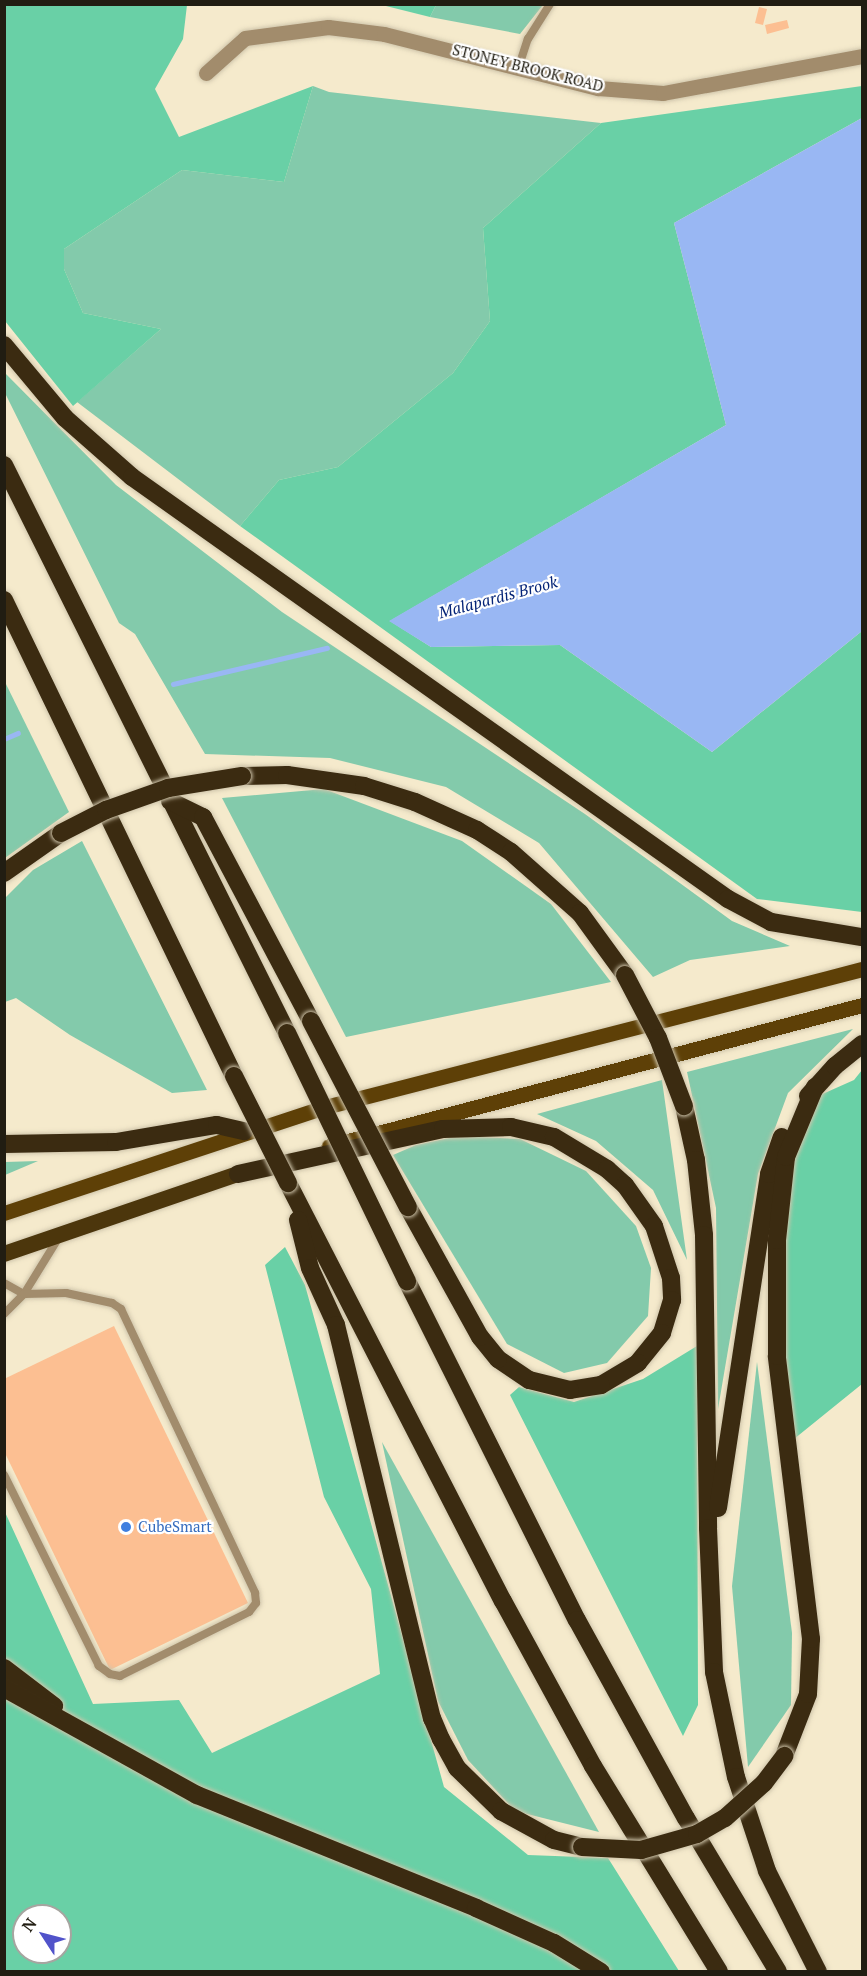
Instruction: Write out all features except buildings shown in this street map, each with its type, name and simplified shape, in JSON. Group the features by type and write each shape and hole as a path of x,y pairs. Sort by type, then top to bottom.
{"highway":[{"path":"4,345 65,418 150,491 728,899 771,922 862,937"},
{"path":"4,465 577,1620 686,1818 778,1971"},
{"path":"4,600 234,1076 348,1303 588,1756 719,1971"},
{"path":"4,873 61,833 106,810 168,788 242,776 298,776 364,786 415,802 467,825 511,852 580,913 625,975 663,1047 684,1106 696,1161 704,1235 710,1584 714,1672 736,1776 767,1871 818,1971"},
{"path":"4,1254 238,1174 443,1129 511,1127 554,1137 607,1169 625,1185 654,1226 671,1278 672,1300 662,1332 638,1363 601,1385 570,1390 529,1380 498,1359 480,1337 408,1207 311,1021 203,816 170,801"},
{"path":"710,1584 721,1471 769,1174 787,1127 816,1087 862,1044"},
{"path":"288,1183 310,1268 336,1325 432,1718 441,1739 457,1768 501,1811 554,1840 582,1847 641,1850 697,1834 725,1818 757,1790 784,1756 808,1694 811,1638 777,1356 777,1240 786,1157 798,1122 816,1087"},
{"path":"4,1144 116,1142 217,1125 244,1131"},
{"path":"4,1668 127,1758"},
{"path":"4,1688 197,1795 476,1908 554,1943 601,1971"}],"main road":[{"path":"4,1213 244,1131 325,1107 862,969"},
{"path":"238,1174 376,1131 862,1005"}],"street":[{"name":"STONEY BROOK ROAD","path":"206,73 245,38 328,27 384,33 598,88 663,93 862,56"}],"lane":[{"path":"518,69 528,39 550,4"},
{"path":"4,1314 24,1294 61,1233"},
{"path":"4,1283 24,1294 66,1293 112,1303 121,1309 251,1582 256,1603 249,1612 120,1676 110,1674 99,1666 4,1475"}],"green space":[{"path":"436,4 430,17 382,5"},
{"path":"4,5 187,5 183,39 155,89 179,137 313,86 284,182 182,170 64,249 64,269 83,313 161,329 73,406 5,321"},
{"path":"436,5 543,5 520,34 430,17"},
{"path":"313,86 329,92 601,123 483,228 490,321 453,373 338,467 279,480 240,526 77,402 161,329 83,313 64,269 64,249 182,170 284,182"},
{"path":"862,86 862,118 674,223 726,425 390,621 431,647 560,645 712,752 862,631 862,912 757,899 240,526 279,480 338,467 453,373 490,321 483,228 601,123"},
{"path":"5,373 116,485 282,612 585,814 732,921 790,946 690,960 653,977 539,843 446,787 330,758 205,754 135,634 119,623 5,393"},
{"path":"4,680 69,812 5,858 4,858"},
{"path":"324,789 462,841 551,904 611,982 346,1037 222,798"},
{"path":"82,841 207,1090 172,1093 70,1035 16,998 5,1002 5,898 33,870"},
{"path":"853,1029 788,1093 758,1174 718,1409 716,1208 687,1072"},
{"path":"862,1070 862,1384 794,1439 781,1309 786,1169 818,1096 854,1080"},
{"path":"662,1080 687,1260 653,1190 596,1141 537,1114"},
{"path":"459,1136 520,1139 586,1171 636,1226 651,1268 648,1316 607,1363 564,1373 507,1344 393,1155 416,1145"},
{"path":"38,1161 5,1175 5,1162"},
{"path":"285,1247 305,1285 444,1787 528,1855 608,1858 679,1971 5,1971 4,1510 93,1704 179,1700 212,1753 380,1674 371,1589 324,1497 265,1265"},
{"path":"697,1346 698,1705 683,1736 510,1395 519,1387 574,1402 643,1379"},
{"path":"757,1362 792,1633 791,1705 748,1767 732,1586"},
{"path":"382,1442 599,1832 515,1811 468,1760 438,1701"}],"water":[{"path":"862,118 862,631 712,752 560,645 431,647 389,621 726,425 674,223"}],"waterway":[{"name":"Malapardis Brook","path":"173,684 327,648"},
{"name":"Malapardis Brook","path":"4,739 18,733"}],"place":[{"name":"CubeSmart","path":"126,1527"}]}
